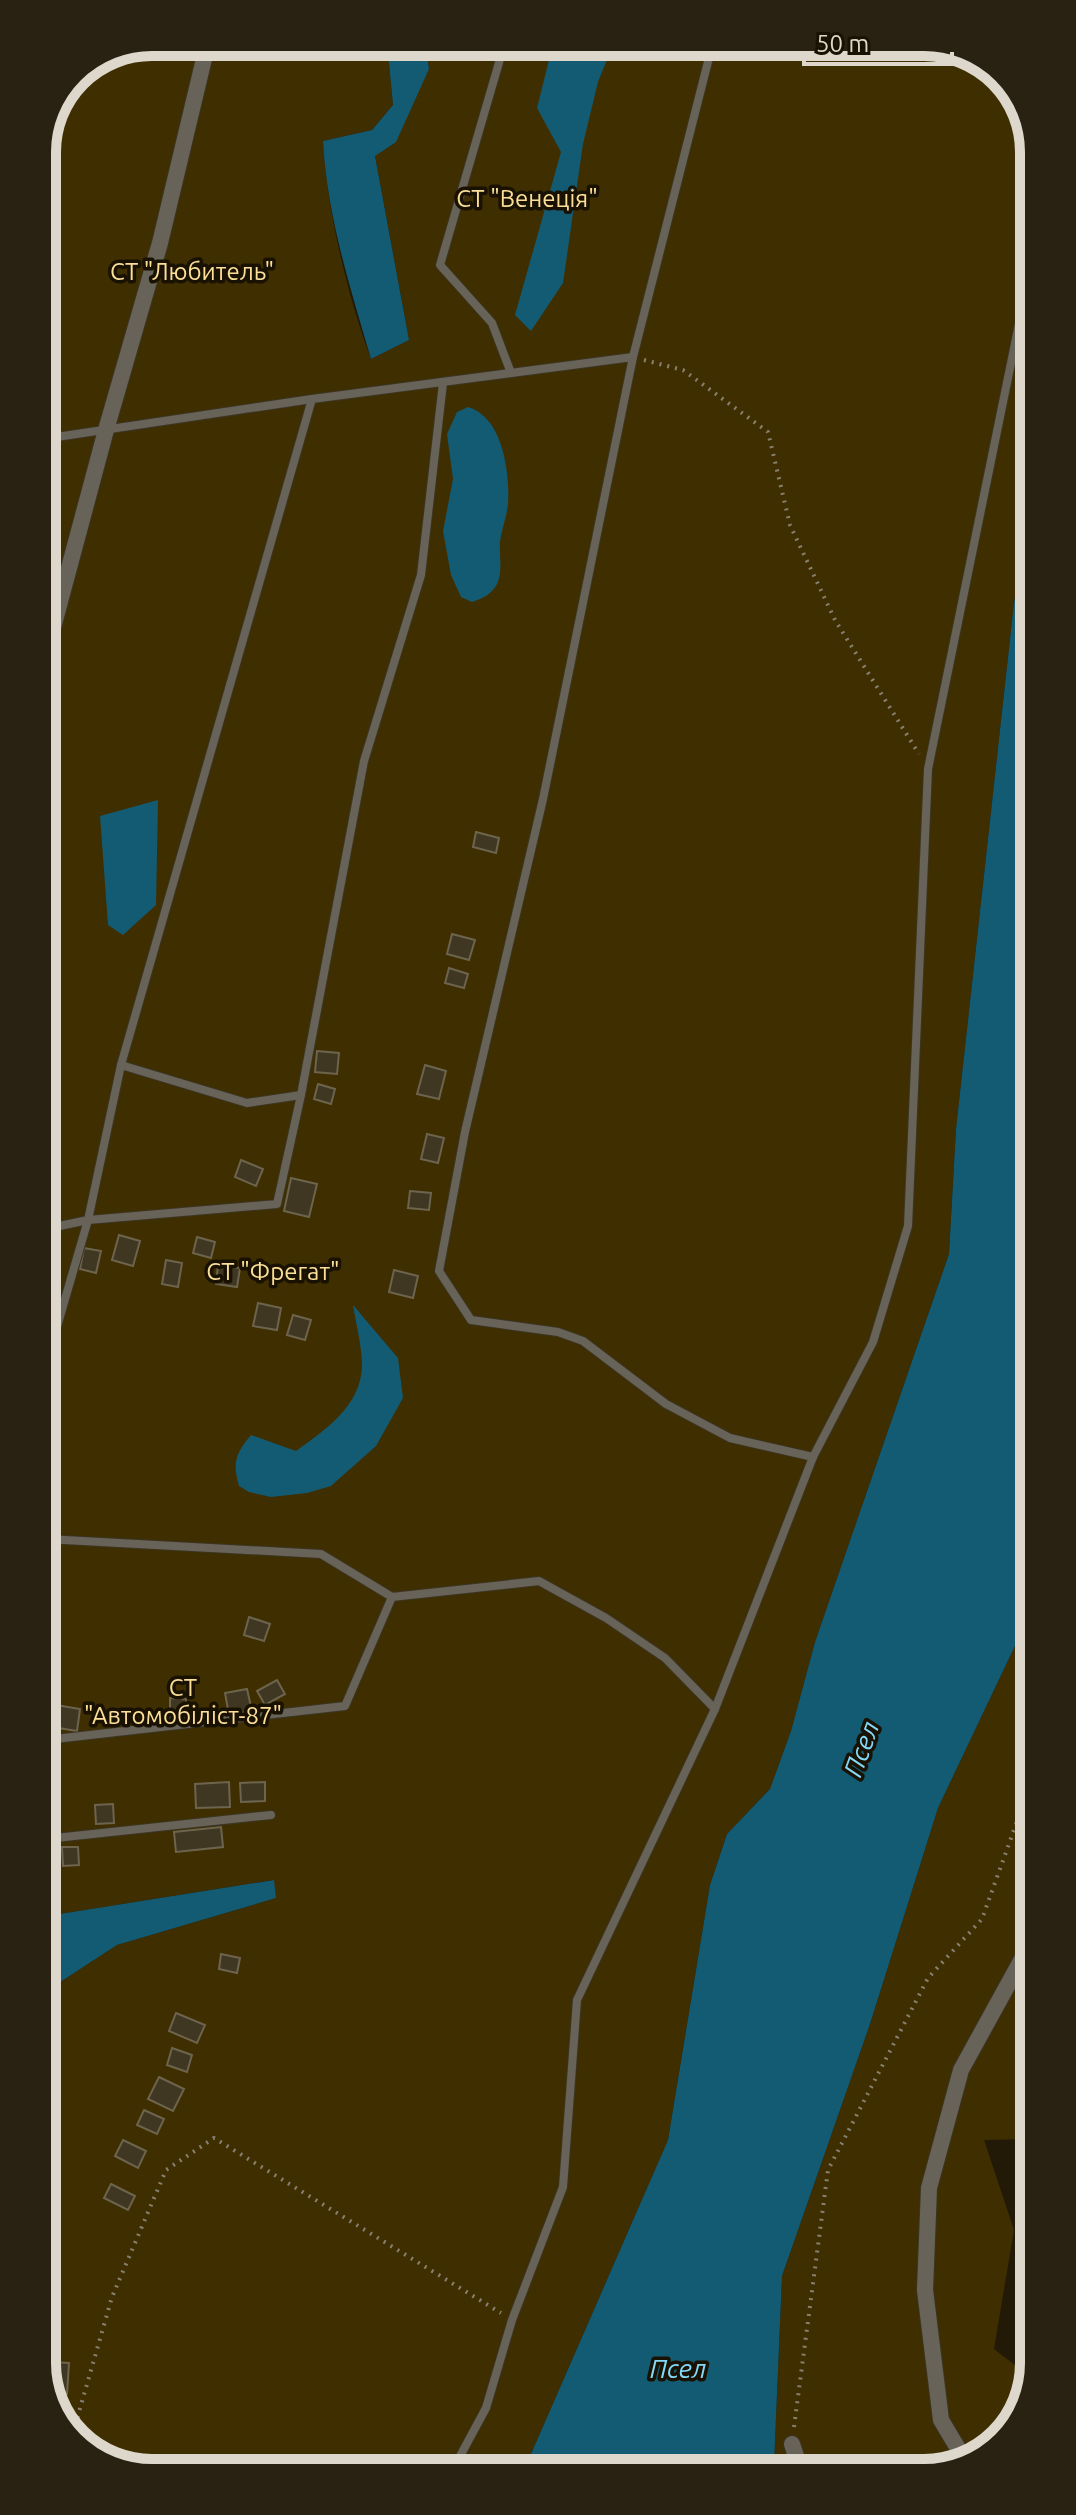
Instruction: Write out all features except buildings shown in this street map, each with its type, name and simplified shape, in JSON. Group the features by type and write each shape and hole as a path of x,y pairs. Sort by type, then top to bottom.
{"street":[{"path":"56,617 160,243 205,56"},
{"path":"960,2452 941,2420 925,2290 929,2188 961,2070 1020,1963"},
{"path":"792,2444 797,2459"}],"lane":[{"path":"501,56 440,265 492,323 511,373"},
{"path":"709,56 633,357 543,799 465,1132 439,1271 471,1320 558,1332 583,1341 666,1404 730,1438 813,1457"},
{"path":"458,2459 486,2408 512,2320 563,2187 577,2000 715,1709 813,1457 873,1342 908,1226 928,769 1020,319"},
{"path":"56,437 312,399 633,357"},
{"path":"56,1227 88,1220 277,1204 301,1095 364,761 421,575 443,383"},
{"path":"56,1330 88,1220 121,1065 312,399"},
{"path":"121,1065 247,1103 301,1095"},
{"path":"56,1540 321,1554 392,1597 539,1581 606,1618 665,1658 715,1709"},
{"path":"56,1739 345,1706 392,1597"},
{"path":"56,1838 271,1815"}],"path":[{"path":"633,357 683,370 768,432 790,525 796,538 835,620 928,769"},
{"path":"792,2444 828,2170 928,1978 982,1919 1020,1813"},
{"path":"76,2421 112,2297 166,2170 214,2138 512,2320"}],"green space":[{"path":"388,56 393,105 372,130 323,141 340,252 371,359 409,340 375,156 429,69 427,56 930,56 955,61 992,84 1010,110 1018,134 1020,570 956,1129 949,1254 815,1642 791,1731 770,1789 727,1834 710,1885 668,2140 529,2459 146,2459 121,2454 94,2439 72,2416 61,2394 56,2363 56,1985 117,1945 276,1898 273,1880 56,1915 56,146 59,127 76,94 89,80 116,63 134,58"},
{"path":"1020,1635 1020,2139 984,2140 1014,2230 994,2349 1020,2369 1017,2388 996,2426 982,2439 955,2454 924,2459 774,2459 782,2276 870,2024 938,1808"}],"water":[{"path":"388,56 427,56 429,69 396,142 375,156 409,340 371,359 334,224 323,141 372,130 393,105"},
{"path":"550,56 608,56 598,82 583,144 563,283 531,331 515,315 561,152 537,108"},
{"path":"468,407 480,413 497,434 508,477 499,579 490,593 472,602 461,597 451,575 443,531 453,479 447,434 457,412"},
{"name":"Псел","path":"1020,570 1020,1635 938,1808 870,2024 782,2276 774,2459 529,2459 668,2140 710,1885 727,1834 770,1789 791,1731 815,1642 949,1254 956,1129"},
{"path":"158,800 156,905 123,935 108,925 100,816"},
{"path":"353,1305 398,1358 403,1398 376,1446 331,1486 307,1493 271,1497 249,1492 239,1486 236,1464 242,1447 251,1435 296,1451 340,1416 355,1393 362,1366"},
{"path":"274,1880 276,1898 117,1945 56,1985 56,1915"}],"park label":[{"name":"СТ \"Венеція\"","path":"527,198"},
{"name":"СТ \"Любитель\"","path":"192,271"},
{"name":"СТ \"Фрегат\"","path":"273,1271"},
{"name":"СТ \"Автомобiлiст-87\"","path":"183,1701"}]}
